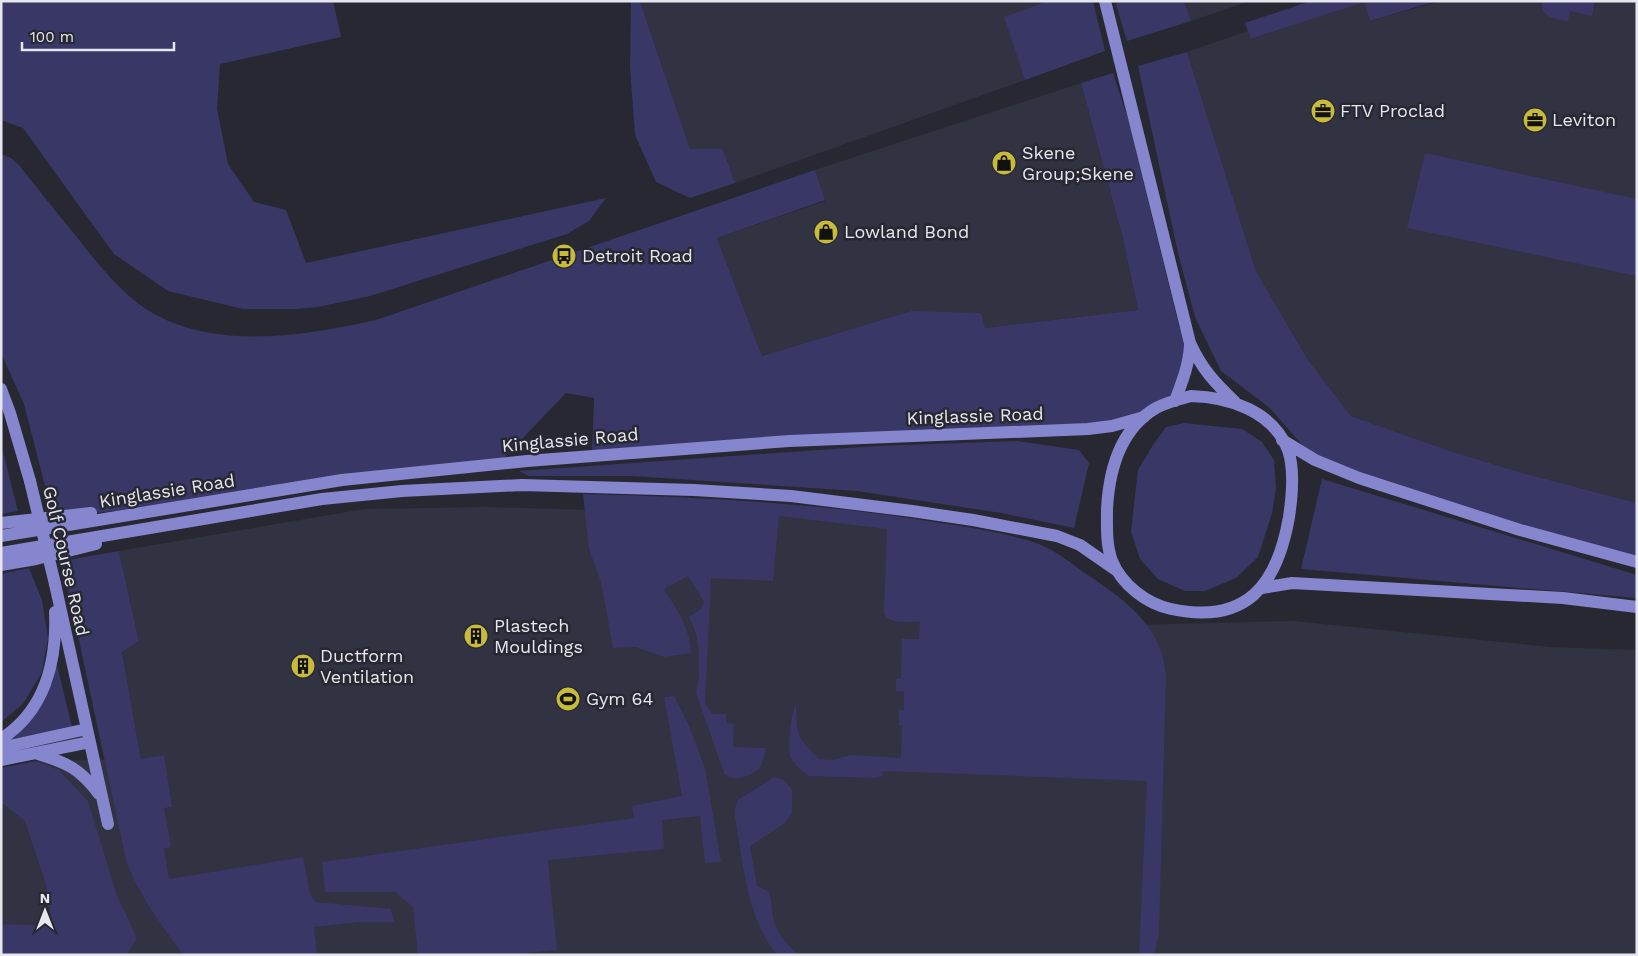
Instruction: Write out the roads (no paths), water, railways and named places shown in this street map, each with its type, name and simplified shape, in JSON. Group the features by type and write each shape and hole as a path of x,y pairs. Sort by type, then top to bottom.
{"main road":[{"path":"1105,1 1190,343 1199,363 1237,404"},
{"path":"1175,400 1186,371 1190,343"},
{"name":"Golf Course Road","path":"1,389 30,481 55,584 108,824"},
{"path":"1116,570 1110,554 1107,535 1108,502 1114,462 1127,435 1144,417 1156,408 1175,400 1191,396 1218,398 1253,411 1265,420 1288,450 1292,494 1286,534 1272,574 1262,588"},
{"name":"Kinglassie Road","path":"1,536 342,480 527,460 789,441 1088,429 1112,426 1144,417"},
{"path":"1282,440 1315,460 1359,478 1520,530 1637,562"},
{"name":"Kinglassie Road","path":"1,552 322,499 402,490 522,485 694,490 791,496 912,511 1022,529 1057,536 1080,544 1116,570 1142,597 1160,607 1186,612 1208,613 1230,608 1262,588"},
{"path":"1,523 208,502"},
{"path":"1,565 36,559 201,519"},
{"path":"1262,588 1292,583 1563,598 1637,607"},
{"path":"1,739 22,723 32,711 40,698 47,680 54,657 56,624 55,584"},
{"path":"1,748 87,729"},
{"path":"1,760 90,742"},
{"path":"36,753 59,760 73,767 87,779 101,796"}],"place":[{"name":"FTV Proclad","path":"1323,111"},
{"name":"Leviton","path":"1535,120"},
{"name":"Skene Group;Skene","path":"1004,163"},
{"name":"Lowland Bond","path":"826,232"},
{"name":"Detroit Road","path":"564,256"},
{"name":"Plastech Mouldings","path":"476,636"},
{"name":"Ductform Ventilation","path":"303,666"},
{"name":"Gym 64","path":"568,699"}]}
